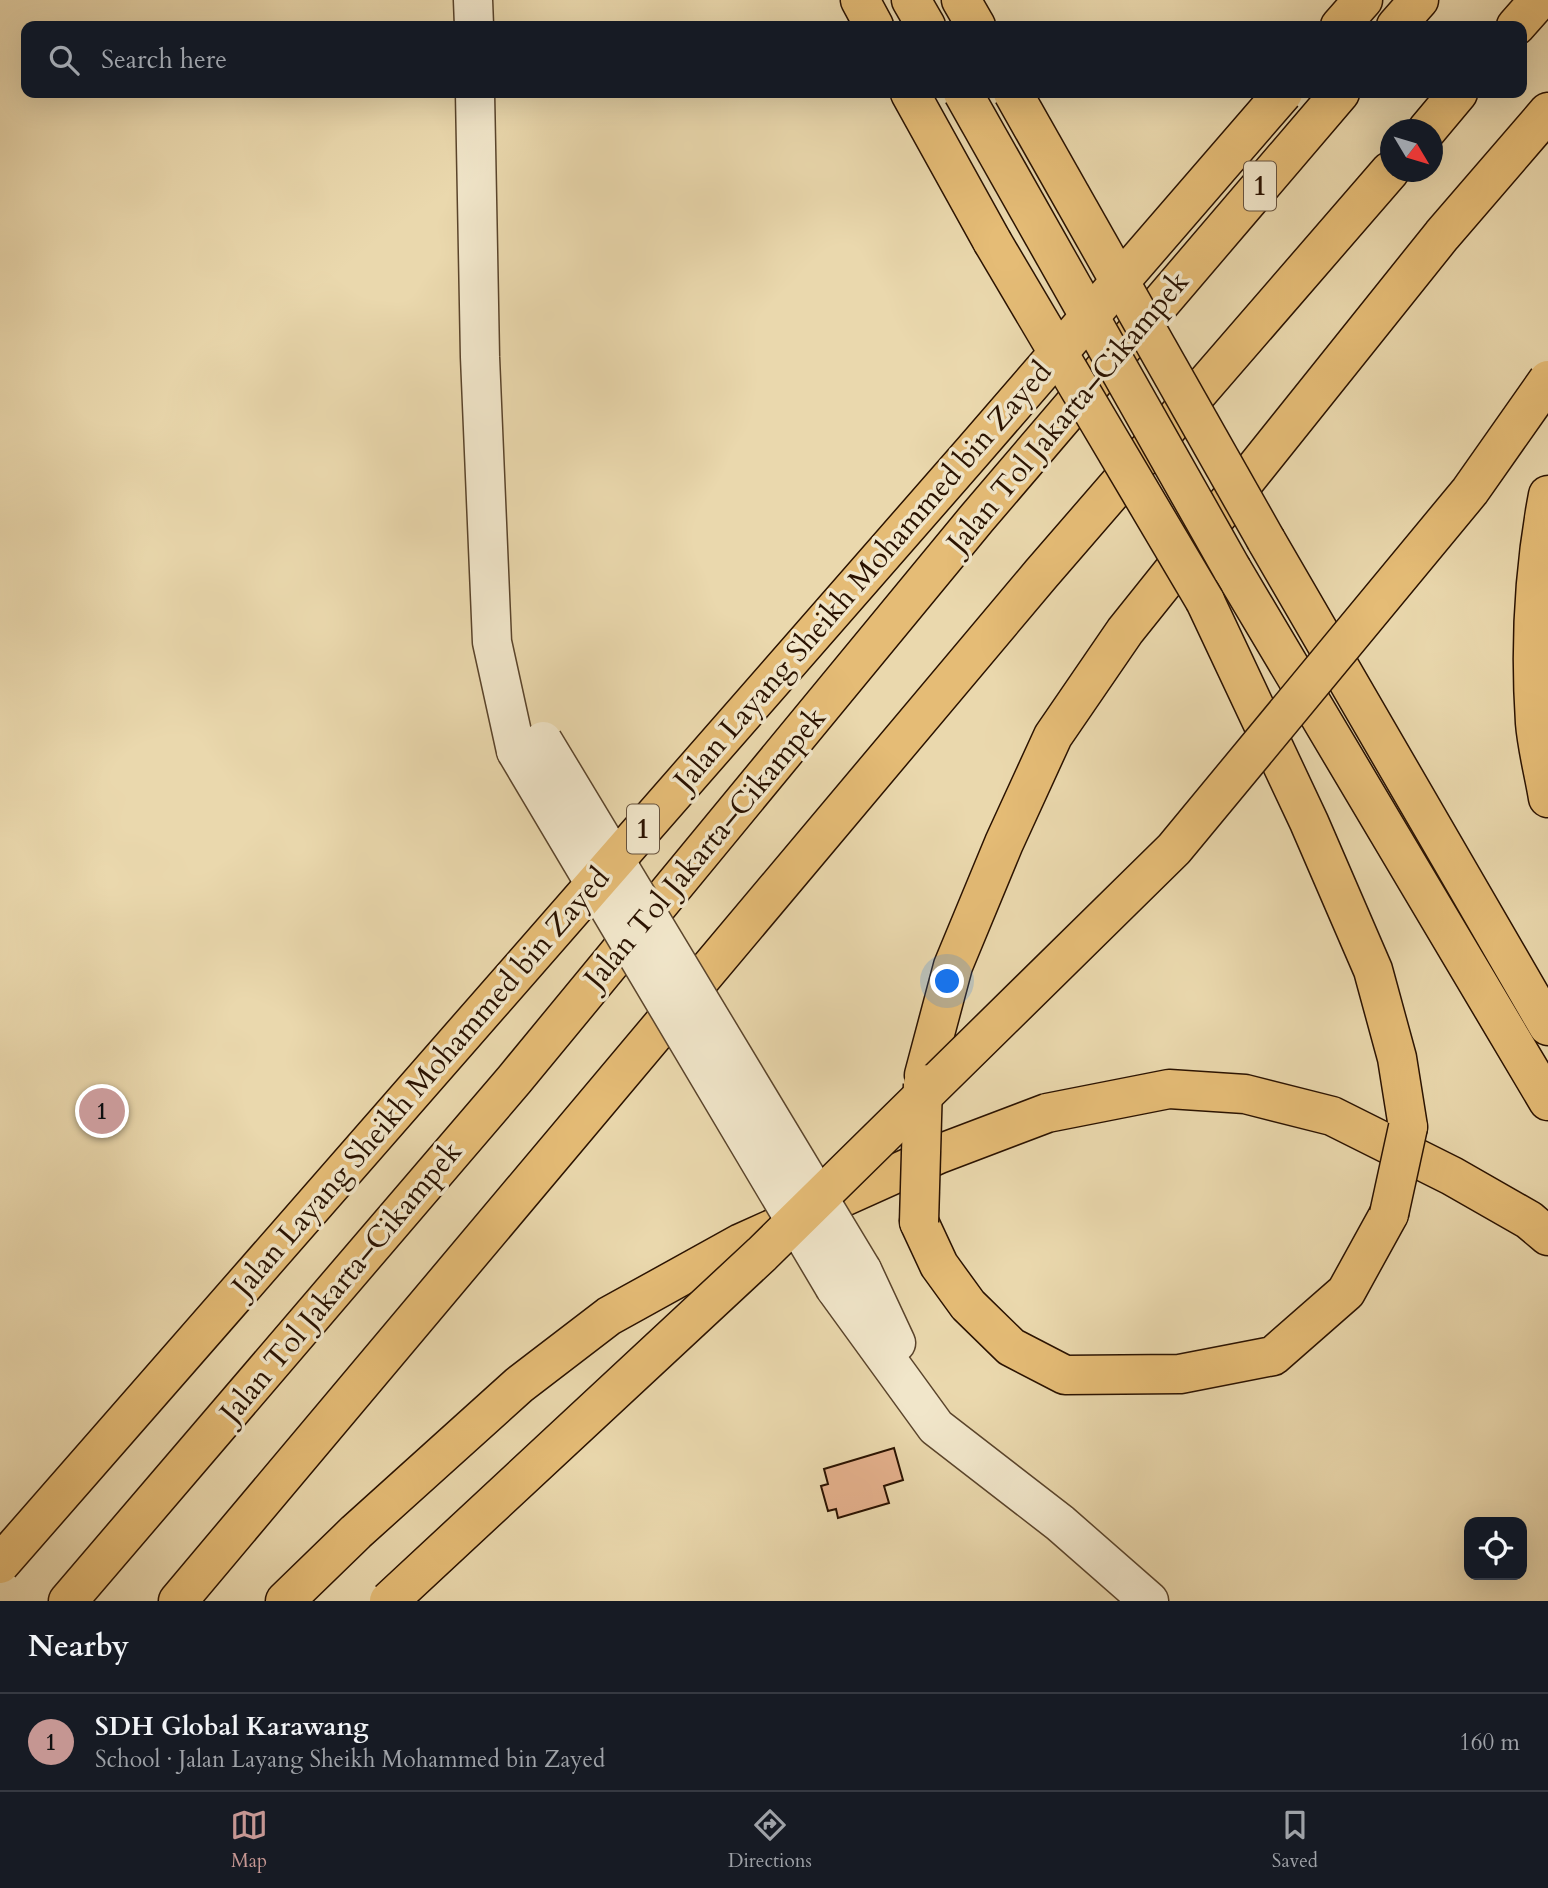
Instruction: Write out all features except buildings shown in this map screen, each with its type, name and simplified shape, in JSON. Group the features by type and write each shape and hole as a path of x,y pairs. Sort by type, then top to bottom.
{"highway":[{"path":"860,0 871,21"},
{"path":"911,0 923,21"},
{"path":"961,0 973,21"},
{"path":"1344,21 1363,0"},
{"path":"1400,21 1419,0"},
{"path":"1520,21 1539,0"},
{"path":"913,98 992,241 1181,561 1205,601 1309,822 1373,970 1397,1058 1408,1127 1389,1214 1346,1292 1273,1356 1180,1374 1065,1375 1011,1347 968,1305 939,1265 919,1222 924,1075 953,967 1004,843 1053,736 1125,631 1181,561 1442,234 1548,112"},
{"path":"966,98 1231,569 1548,1101"},
{"path":"1016,98 1266,540 1548,1026"},
{"name":"Jalan Layang Sheikh Mohammed bin Zayed","path":"0,1564 966,460 1279,98"},
{"name":"Jalan Tol Jakarta–Cikampek","path":"68,1601 514,1080 977,518 1336,98"},
{"path":"1436,119 1454,98"},
{"path":"178,1601 1041,574 1381,182"},
{"path":"388,1601 762,1254 1174,849 1470,491 1548,380"},
{"path":"1548,495 1542,527 1535,621 1535,724 1548,798"},
{"path":"285,1601 356,1532 519,1385 609,1316 753,1238 939,1154 1047,1113 1170,1089 1245,1094 1332,1116 1452,1176 1529,1220 1548,1236"}],"street":[{"path":"473,0 474,21"},
{"path":"475,98 480,358 492,642 529,746 936,1427 1060,1523 1149,1601"}],"place":[{"name":"SDH Global Karawang","path":"102,1111"}]}
